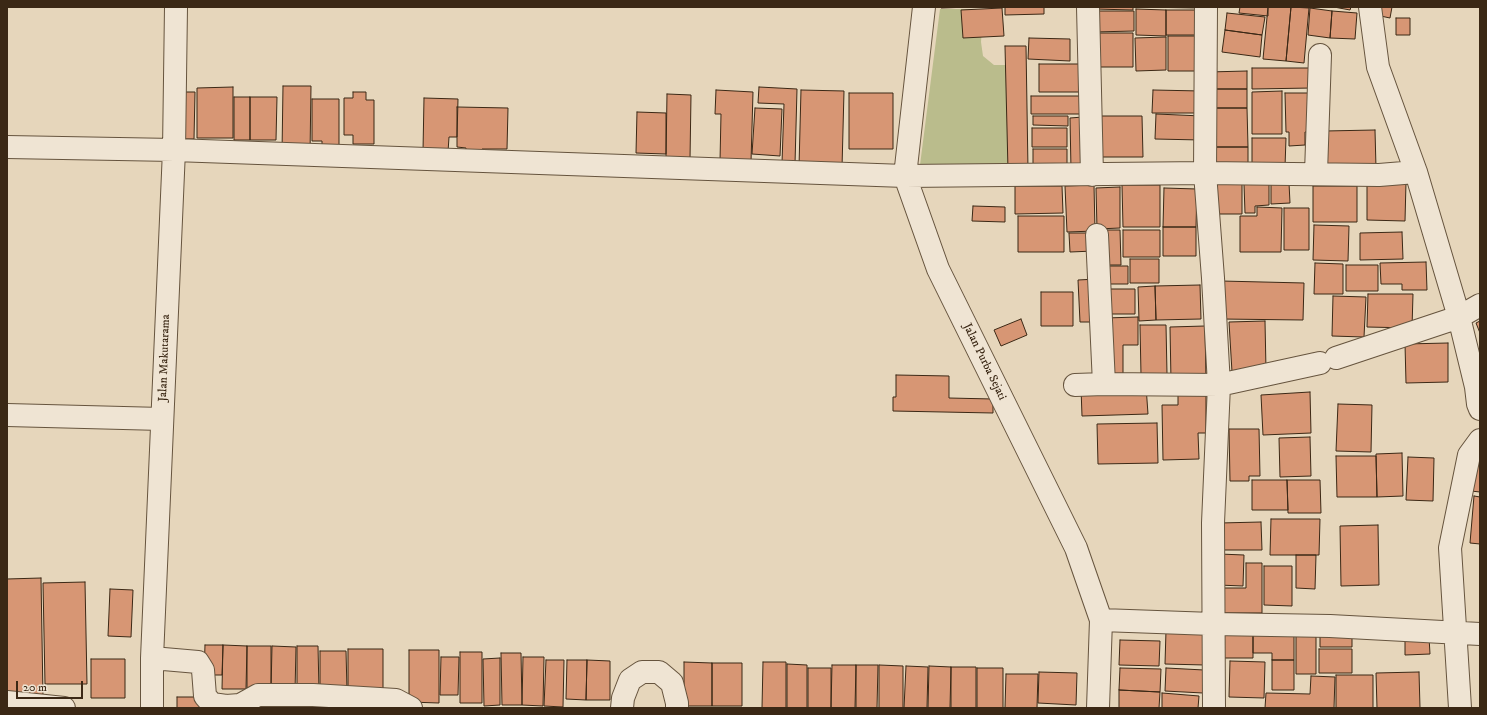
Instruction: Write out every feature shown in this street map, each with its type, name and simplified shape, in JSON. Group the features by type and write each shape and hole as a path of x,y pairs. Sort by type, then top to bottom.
{"street":[{"name":"Jalan Makutarama","path":"152,708 152,658 174,150 176,7"},
{"name":"Jalan Purba Sejati","path":"924,7 905,176 938,269 1076,548 1102,620 1098,708"},
{"path":"1088,7 1092,175"},
{"path":"1206,7 1205,173 1213,278 1218,385 1213,523 1214,708"},
{"path":"1370,7 1378,67 1411,173 1459,317 1480,409"},
{"path":"1316,174 1320,55"},
{"path":"7,146 174,150 905,176 1205,173 1379,175 1411,173"},
{"path":"1097,235 1104,384"},
{"path":"1075,385 1218,385 1328,360 1459,317 1480,305"},
{"path":"7,415 162,419"},
{"path":"1460,708 1468,633 1450,548 1469,455 1480,440"},
{"path":"1102,620 1330,626 1468,633"},
{"path":"152,658 198,662 203,670 205,696 212,704 242,707 258,695 313,701 396,700 410,708"},
{"path":"622,708 623,698 630,680 642,672 659,672 672,683 677,708"},
{"path":"7,702 64,708"}],"green space":[{"path":"940,9 976,9 982,27 981,42 983,56 994,65 1015,65 1015,165 920,165"}],"building":[{"path":"941,7 971,7 941,8"},
{"path":"1005,7 1044,7 1044,14 1005,15"},
{"path":"1095,7 1133,7 1133,10 1095,9"},
{"path":"1137,7 1199,7 1199,8"},
{"path":"1240,7 1268,7 1268,16 1239,13"},
{"path":"1268,7 1291,7 1286,61 1263,59"},
{"path":"1291,7 1309,8 1304,63 1286,61"},
{"path":"1334,7 1351,7 1350,10"},
{"path":"1378,7 1392,7 1390,18 1376,15"},
{"path":"1002,8 1004,36 963,38 961,10"},
{"path":"1310,8 1332,11 1330,38 1308,35"},
{"path":"1136,9 1166,10 1166,36 1136,35"},
{"path":"1166,10 1201,10 1201,35 1166,35"},
{"path":"1094,11 1134,11 1134,31 1094,32"},
{"path":"1332,11 1357,13 1355,39 1330,38"},
{"path":"1227,13 1265,17 1262,35 1225,30"},
{"path":"1396,18 1410,18 1410,35 1396,35"},
{"path":"1225,30 1262,35 1260,57 1222,52"},
{"path":"1094,33 1133,33 1133,67 1094,67"},
{"path":"1168,36 1201,36 1201,71 1168,71"},
{"path":"1166,37 1166,70 1136,71 1135,38"},
{"path":"1029,38 1070,39 1070,61 1028,59"},
{"path":"1005,46 1026,46 1028,170 1008,170"},
{"path":"1039,64 1086,64 1086,92 1039,92"},
{"path":"1252,68 1312,68 1312,88 1252,89"},
{"path":"1247,71 1247,89 1208,89 1208,72"},
{"path":"283,86 311,86 310,154 282,153"},
{"path":"233,87 233,138 197,138 197,88"},
{"path":"759,87 797,89 795,164 782,163 784,104 758,103"},
{"path":"1208,89 1247,89 1247,108 1209,108"},
{"path":"716,90 753,92 751,162 720,161 721,114 715,114"},
{"path":"801,90 844,91 842,168 799,167"},
{"path":"1153,90 1201,91 1201,113 1152,113"},
{"path":"1282,91 1282,134 1252,134 1252,92"},
{"path":"177,92 195,92 194,139 176,139"},
{"path":"353,92 366,92 366,100 374,100 374,144 353,144 353,135 344,135 344,98 353,98"},
{"path":"849,93 893,93 893,149 849,149"},
{"path":"1285,93 1312,93 1312,132 1305,132 1305,145 1289,146 1289,132 1286,132"},
{"path":"667,94 691,95 690,159 666,158"},
{"path":"1031,96 1083,96 1083,114 1031,114"},
{"path":"234,97 250,97 250,140 234,140"},
{"path":"250,97 277,97 276,140 250,140"},
{"path":"424,98 458,99 457,137 449,137 448,152 423,151"},
{"path":"312,99 339,99 339,148 322,148 322,141 312,141"},
{"path":"457,107 508,108 507,149 482,149 481,158 465,158 466,148 457,147"},
{"path":"755,108 782,109 780,156 752,154"},
{"path":"1209,108 1247,108 1248,147 1209,147"},
{"path":"637,112 666,113 666,154 636,153"},
{"path":"1156,114 1202,116 1201,140 1155,139"},
{"path":"1033,116 1068,116 1068,126 1033,125"},
{"path":"1098,116 1142,116 1143,157 1098,157"},
{"path":"1083,117 1084,170 1071,170 1070,118"},
{"path":"1032,128 1067,128 1067,147 1032,147"},
{"path":"1375,130 1376,168 1326,169 1325,131"},
{"path":"1252,138 1286,138 1285,167 1252,167"},
{"path":"1209,147 1248,147 1248,169 1209,169"},
{"path":"1033,149 1067,149 1067,173 1033,173"},
{"path":"1367,181 1406,182 1405,221 1367,220"},
{"path":"1289,183 1290,203 1271,204 1271,184"},
{"path":"1214,184 1242,184 1242,214 1214,214"},
{"path":"1244,184 1269,184 1269,205 1255,206 1255,213 1245,213"},
{"path":"1094,185 1095,231 1067,232 1065,186"},
{"path":"1122,185 1160,185 1160,227 1123,227"},
{"path":"1015,186 1062,186 1063,213 1015,214"},
{"path":"1313,186 1357,186 1357,222 1313,222"},
{"path":"1120,187 1120,228 1097,229 1096,188"},
{"path":"1164,188 1197,189 1196,227 1163,227"},
{"path":"973,206 1005,207 1005,222 972,221"},
{"path":"1257,207 1282,208 1281,252 1240,252 1240,216 1257,216"},
{"path":"1284,208 1309,208 1309,250 1284,250"},
{"path":"1018,216 1064,216 1064,252 1018,252"},
{"path":"1314,225 1349,226 1348,261 1313,260"},
{"path":"1163,227 1196,227 1196,256 1163,256"},
{"path":"1100,230 1120,230 1121,265 1100,265"},
{"path":"1123,230 1160,230 1160,257 1123,257"},
{"path":"1402,232 1403,259 1360,260 1360,233"},
{"path":"1069,233 1094,233 1094,251 1070,252"},
{"path":"1130,259 1159,259 1159,283 1130,283"},
{"path":"1426,262 1427,290 1402,290 1402,284 1381,284 1380,263"},
{"path":"1315,263 1343,264 1343,294 1314,294"},
{"path":"1346,265 1378,265 1378,291 1346,291"},
{"path":"1100,266 1128,266 1128,284 1100,284"},
{"path":"1097,279 1099,322 1080,322 1078,280"},
{"path":"1221,281 1304,283 1303,320 1221,319"},
{"path":"1200,285 1201,319 1156,320 1155,286"},
{"path":"1155,286 1156,320 1139,321 1138,287"},
{"path":"1103,289 1135,289 1135,314 1103,314"},
{"path":"1041,292 1073,292 1073,326 1041,326"},
{"path":"1368,294 1413,294 1412,328 1367,327"},
{"path":"1333,296 1366,297 1364,337 1332,336"},
{"path":"1138,317 1138,345 1123,345 1123,381 1106,381 1105,318"},
{"path":"1021,319 1027,335 1001,346 994,330"},
{"path":"1265,321 1266,370 1232,372 1229,322"},
{"path":"1480,321 1480,333 1476,323"},
{"path":"1140,325 1166,325 1167,374 1141,375"},
{"path":"1205,326 1206,381 1171,381 1170,327"},
{"path":"1448,343 1448,382 1406,383 1405,344"},
{"path":"896,375 949,376 949,398 993,399 993,413 893,411 893,397 896,397"},
{"path":"1146,386 1148,414 1082,416 1081,388"},
{"path":"1178,392 1206,392 1206,433 1198,433 1199,459 1163,460 1162,405 1178,405"},
{"path":"1310,392 1311,433 1263,435 1261,395"},
{"path":"1338,404 1372,405 1371,452 1336,451"},
{"path":"1157,423 1158,463 1098,464 1097,424"},
{"path":"1229,429 1259,429 1260,476 1249,476 1249,481 1230,481"},
{"path":"1310,437 1311,476 1280,477 1279,438"},
{"path":"1402,453 1403,496 1377,497 1376,454"},
{"path":"1336,456 1376,456 1377,497 1337,497"},
{"path":"1408,457 1434,458 1433,501 1406,500"},
{"path":"1472,464 1480,464 1480,492 1471,491"},
{"path":"1252,480 1287,480 1288,510 1252,510"},
{"path":"1287,480 1320,480 1321,513 1288,513"},
{"path":"1474,496 1480,497 1480,544 1470,543"},
{"path":"1271,519 1320,519 1319,555 1270,555"},
{"path":"1261,522 1262,550 1220,550 1220,523"},
{"path":"1378,525 1379,585 1341,586 1340,526"},
{"path":"1219,554 1244,555 1243,586 1218,585"},
{"path":"1296,555 1316,555 1315,589 1296,588"},
{"path":"1246,563 1262,563 1262,613 1219,613 1219,588 1246,588"},
{"path":"1264,566 1292,566 1292,606 1264,605"},
{"path":"41,578 43,697 7,698 7,579"},
{"path":"85,582 87,684 45,684 43,583"},
{"path":"110,589 133,590 131,637 108,636"},
{"path":"1320,630 1352,630 1352,647 1320,647"},
{"path":"1166,631 1206,632 1205,665 1165,664"},
{"path":"1221,631 1253,631 1253,658 1221,658"},
{"path":"1253,631 1294,631 1294,660 1272,660 1272,653 1253,653"},
{"path":"1296,632 1316,632 1316,674 1296,674"},
{"path":"1429,637 1430,654 1405,655 1405,638"},
{"path":"1120,640 1160,641 1159,666 1119,665"},
{"path":"205,645 223,645 222,675 204,675"},
{"path":"223,645 247,646 246,689 222,689"},
{"path":"247,646 271,646 271,689 247,688"},
{"path":"272,646 296,647 295,692 271,691"},
{"path":"297,646 318,646 319,691 297,692"},
{"path":"348,649 383,649 383,694 348,693"},
{"path":"1319,649 1352,649 1352,673 1319,673"},
{"path":"409,650 439,650 439,703 409,702"},
{"path":"320,651 346,651 347,690 320,690"},
{"path":"460,652 482,652 482,703 460,703"},
{"path":"501,653 521,653 522,705 502,705"},
{"path":"441,657 459,657 458,695 440,695"},
{"path":"523,657 544,657 543,706 522,705"},
{"path":"500,658 500,705 484,706 483,659"},
{"path":"91,659 125,659 125,698 91,698"},
{"path":"546,660 564,660 563,707 544,706"},
{"path":"567,660 587,660 586,700 566,699"},
{"path":"587,660 610,661 610,700 586,700"},
{"path":"1272,660 1294,660 1294,690 1272,690"},
{"path":"1230,661 1265,662 1264,698 1229,697"},
{"path":"684,662 712,663 712,706 684,706"},
{"path":"763,662 786,662 786,708 762,708"},
{"path":"712,663 742,663 742,706 712,706"},
{"path":"787,664 807,665 807,708 787,708"},
{"path":"832,665 856,665 855,708 831,708"},
{"path":"856,665 878,665 877,708 856,708"},
{"path":"879,665 903,666 903,708 879,708"},
{"path":"906,666 928,667 927,708 904,708"},
{"path":"929,666 951,667 950,708 928,708"},
{"path":"951,667 976,667 976,708 951,708"},
{"path":"808,668 831,668 831,708 808,708"},
{"path":"977,668 1003,668 1003,708 977,708"},
{"path":"1120,668 1161,669 1160,692 1119,690"},
{"path":"1166,668 1204,670 1203,693 1165,691"},
{"path":"1039,672 1077,673 1076,705 1038,703"},
{"path":"1419,672 1420,708 1377,708 1376,673"},
{"path":"1006,674 1038,674 1037,708 1005,708"},
{"path":"1336,675 1373,675 1373,708 1336,708"},
{"path":"1311,676 1335,677 1334,708 1265,708 1266,693 1310,694"},
{"path":"1119,690 1160,692 1159,708 1119,708"},
{"path":"1162,693 1199,696 1198,708 1162,708"},
{"path":"177,697 202,697 202,708 177,708"}]}
